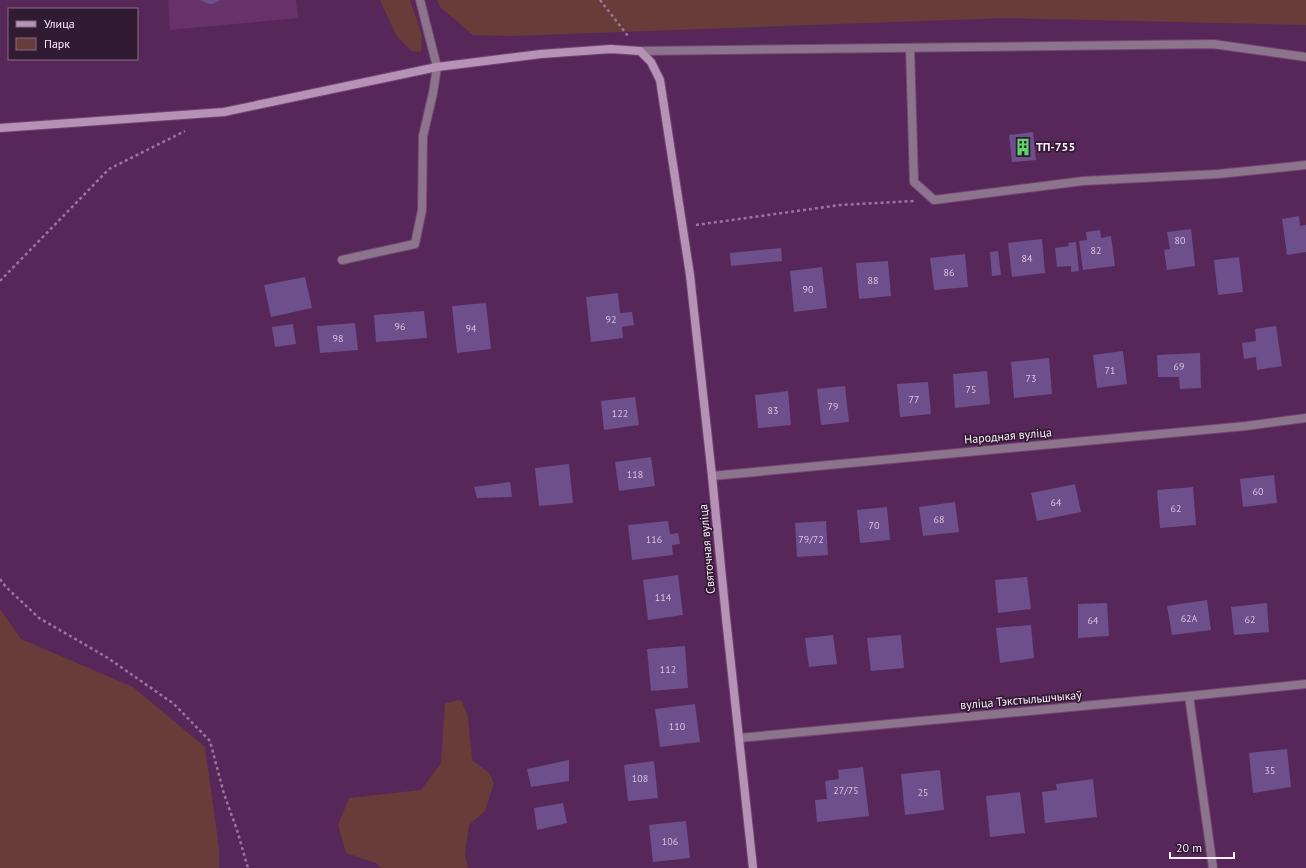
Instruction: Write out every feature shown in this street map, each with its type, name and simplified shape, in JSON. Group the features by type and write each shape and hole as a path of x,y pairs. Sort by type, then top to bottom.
{"street":[{"path":"342,260 415,244 422,210 423,136 433,93 437,67 420,0"},
{"path":"0,128 224,112 437,67 541,54 611,49 640,51 1213,44 1306,57"},
{"path":"910,48 914,182 934,200 1083,181 1218,174 1306,165"},
{"name":"Святочная вуліца","path":"640,51 651,62 660,80 690,275 753,868"},
{"name":"Народная вуліца","path":"712,476 1246,426 1306,418"},
{"name":"вуліца Тэкстыльшчыкаў","path":"739,738 1306,684"},
{"path":"1189,696 1213,868"}],"path":[{"path":"600,0 640,51"},
{"path":"0,281 109,168 190,128"},
{"path":"682,227 840,205 934,200"},
{"path":"0,579 6,587 39,618 108,658 174,704 210,741 224,794 237,830 248,868"}],"shaded area":[{"path":"168,0 296,0 298,18 170,30"}],"green space":[{"path":"380,0 410,0 422,36 421,52 411,51 396,35"},
{"path":"437,0 1306,0 1306,25 1006,18 511,36 473,35 440,7"},
{"path":"0,609 21,639 133,687 205,747 219,848 219,868 0,868"},
{"path":"461,700 468,716 472,760 489,773 494,783 485,811 469,825 465,854 468,868 381,868 376,863 346,853 338,825 349,798 421,790 441,763 445,703"}],"building":[{"path":"200,0 220,0 213,4 209,4"},
{"name":"ТП-755","path":"1033,132 1036,160 1012,162 1009,135"},
{"path":"1299,216 1300,226 1306,225 1306,252 1287,255 1282,219"},
{"path":"1191,229 1195,266 1167,270 1164,250 1170,249 1167,232"},
{"path":"1100,230 1101,238 1111,236 1115,266 1083,270 1079,241 1087,240 1086,232"},
{"path":"1042,239 1045,273 1012,277 1008,243"},
{"path":"1076,242 1079,271 1071,272 1071,266 1057,267 1055,248 1069,246 1068,243"},
{"path":"781,248 782,261 731,266 730,253"},
{"path":"998,251 1001,275 992,276 990,252"},
{"path":"965,254 968,287 934,290 930,258"},
{"path":"1239,257 1243,292 1218,295 1214,260"},
{"path":"888,261 891,296 859,299 856,263"},
{"path":"822,267 827,308 794,312 790,271"},
{"path":"305,277 312,308 271,317 264,285"},
{"path":"618,293 620,313 632,312 634,325 622,327 623,338 591,342 586,297"},
{"path":"486,303 491,349 457,353 452,306"},
{"path":"424,311 427,338 376,342 374,315"},
{"path":"355,323 358,350 320,353 317,326"},
{"path":"293,324 296,344 275,347 272,327"},
{"path":"1276,326 1282,366 1257,370 1256,357 1244,359 1242,343 1256,341 1255,329"},
{"path":"1123,351 1127,384 1097,388 1093,355"},
{"path":"1200,353 1201,388 1180,389 1179,377 1158,377 1157,355"},
{"path":"1049,358 1052,394 1014,398 1011,362"},
{"path":"987,371 990,404 955,408 953,374"},
{"path":"928,382 931,414 900,417 897,384"},
{"path":"845,386 849,422 821,425 817,389"},
{"path":"788,391 791,425 758,428 755,395"},
{"path":"635,397 639,425 604,430 601,401"},
{"path":"651,457 655,486 619,491 615,462"},
{"path":"569,464 573,503 539,506 535,468"},
{"path":"1274,475 1277,503 1243,507 1240,479"},
{"path":"510,482 512,497 477,498 474,487"},
{"path":"1075,484 1081,512 1037,521 1031,493"},
{"path":"1193,487 1196,525 1160,528 1157,490"},
{"path":"955,502 959,532 923,536 919,507"},
{"path":"887,507 890,540 860,543 857,510"},
{"path":"668,521 670,534 678,533 680,544 672,545 673,555 632,560 628,525"},
{"path":"826,521 828,555 797,557 795,523"},
{"path":"678,575 683,615 648,620 643,580"},
{"path":"1027,577 1031,609 998,613 995,580"},
{"path":"1207,600 1211,630 1172,635 1167,606"},
{"path":"1107,603 1109,636 1078,638 1078,604"},
{"path":"1267,603 1269,632 1234,635 1231,607"},
{"path":"1031,625 1034,658 1000,663 996,628"},
{"path":"833,635 837,664 809,667 805,638"},
{"path":"901,635 904,668 871,671 867,638"},
{"path":"685,646 688,688 651,691 647,649"},
{"path":"695,704 700,742 660,747 655,709"},
{"path":"1287,749 1291,787 1253,793 1249,753"},
{"path":"569,760 569,781 531,787 527,769"},
{"path":"654,761 658,798 628,801 624,765"},
{"path":"863,767 869,816 817,822 815,800 827,799 825,781 839,779 838,770"},
{"path":"940,770 944,810 905,815 901,774"},
{"path":"1093,779 1097,817 1045,823 1042,792 1057,790 1056,784"},
{"path":"1020,792 1025,833 990,837 986,796"},
{"path":"563,803 567,823 537,830 534,808"},
{"path":"686,821 690,858 653,862 649,825"}],"place":[{"name":"ТП-755","path":"1023,147"}]}
